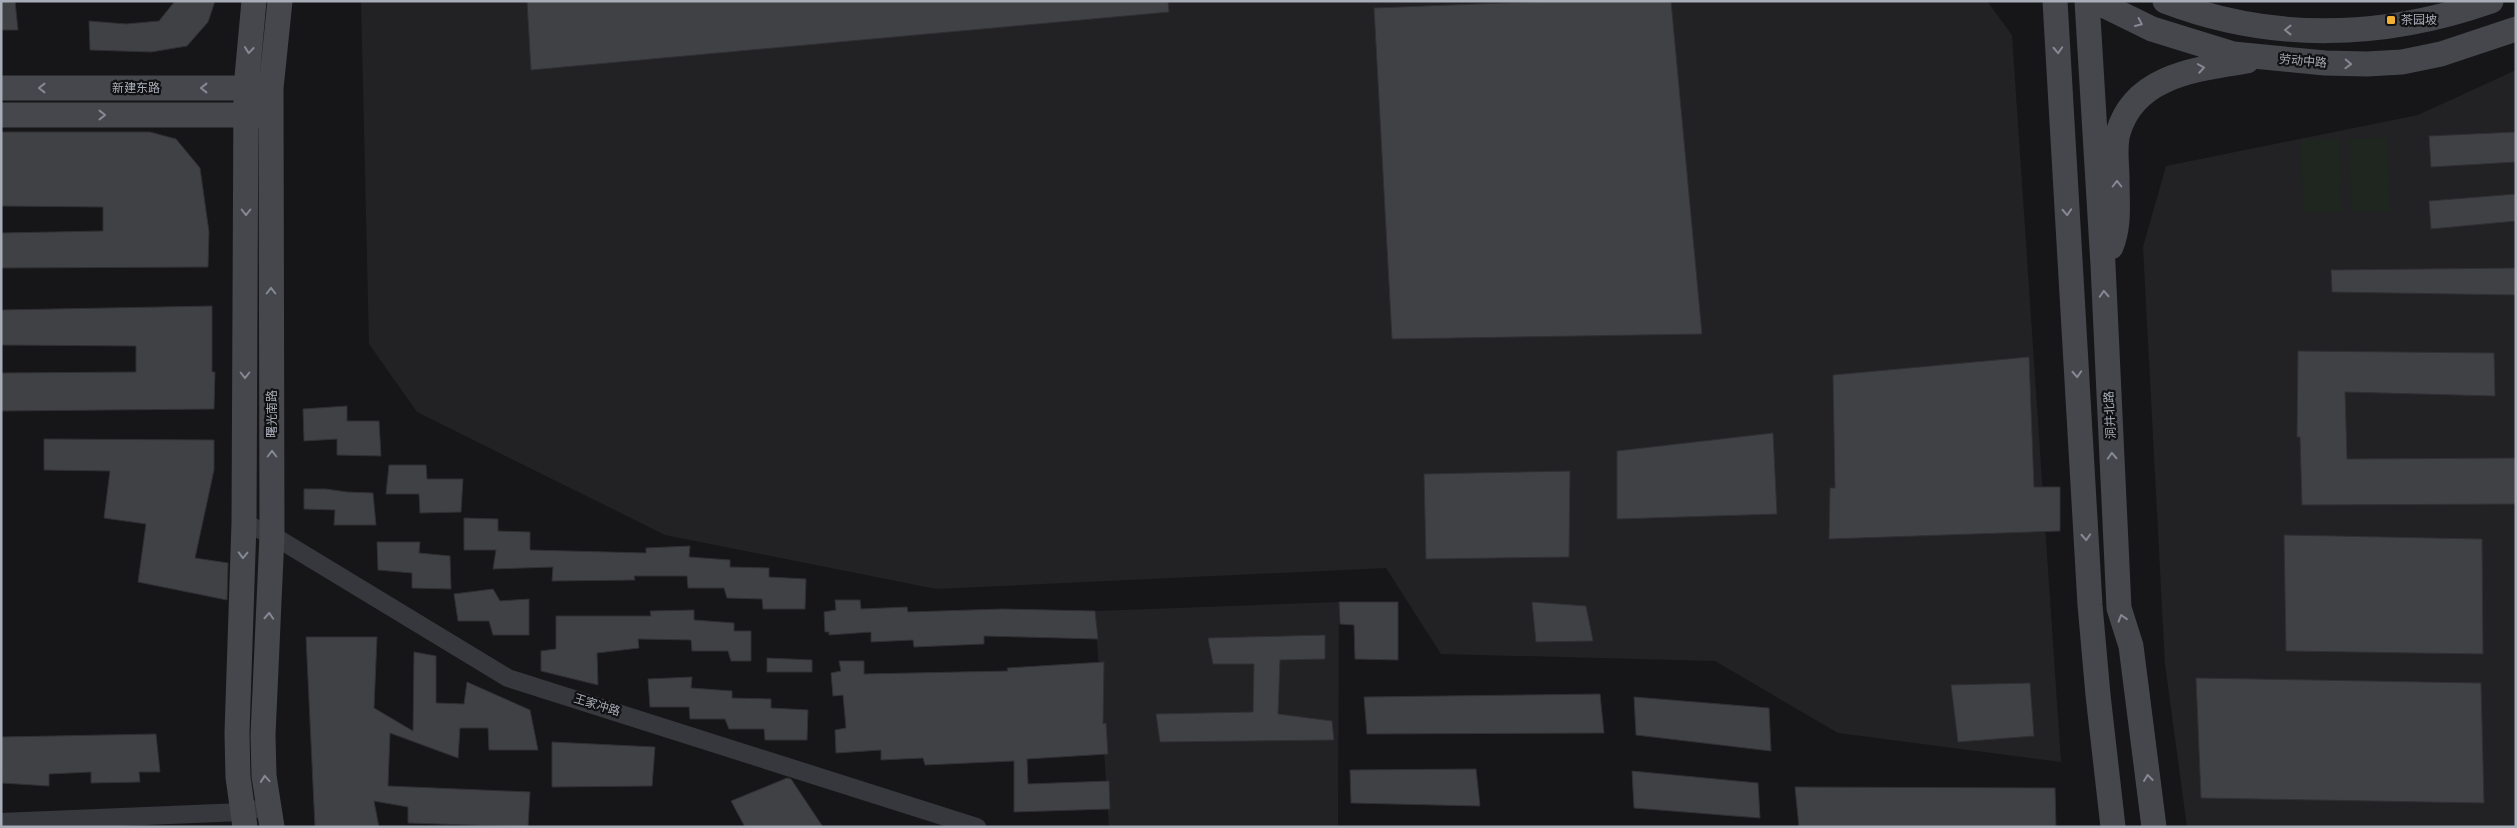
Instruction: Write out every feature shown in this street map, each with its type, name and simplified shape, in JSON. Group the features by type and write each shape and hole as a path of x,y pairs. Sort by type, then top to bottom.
{"main road":[{"name":"曙光南路","path":"254,1 246,88 258,115 272,535 263,734 270,817"},
{"name":"曙光南路","path":"243,819 238,777 237,733 258,115 271,88 280,1"},
{"path":"2055,1 2090,605 2113,827"},
{"name":"洞井北路","path":"2087,1 2103,265 2119,608 2131,646 2154,827"},
{"name":"劳动中路","path":"2095,1 2152,29 2233,54 2359,64 2402,62 2441,54 2516,29"},
{"path":"2165,1 2225,20 2277,30 2320,30 2367,29 2411,24 2459,12 2491,1"},
{"path":"2103,265 2117,232 2118,132 2131,107 2165,79 2191,70 2269,58"},
{"name":"新建东路","path":"1,88 271,88"},
{"path":"1,115 258,115"}],"street":[{"name":"王家冲路","path":"244,523 272,535 508,678 977,827"},
{"path":"1,822 270,817"}],"shaded area":[{"path":"361,1 1987,1 2012,35 2061,762 1838,733 1715,661 1441,654 1386,568 936,589 665,535 417,412 369,344"},
{"path":"2516,70 2516,827 2187,827 2165,664 2143,247 2166,166 2418,115"},
{"path":"2388,138 2390,211 2351,211 2349,139"},
{"path":"2301,139 2340,139 2342,212 2303,213"},
{"path":"1339,602 1338,827 1109,827 1095,611"}],"building":[{"path":"1,1 15,1 18,30 1,30"},
{"path":"175,1 215,1 208,22 187,46 151,52 90,50 89,21 126,24 159,21"},
{"path":"527,1 1168,1 1169,12 531,70"},
{"path":"1554,1 1671,1 1702,334 1392,339 1374,8"},
{"path":"1,132 150,132 176,139 200,168 209,232 208,267 1,268 1,233 103,231 103,207 1,206"},
{"path":"2516,132 2516,162 2431,167 2429,136"},
{"path":"2516,194 2516,221 2431,229 2429,201"},
{"path":"2516,268 2516,295 2332,292 2331,270"},
{"path":"212,306 212,372 215,372 214,409 1,411 1,373 136,372 136,346 1,345 1,310"},
{"path":"2298,351 2494,353 2495,396 2345,392 2347,459 2516,458 2516,504 2302,505 2300,437 2297,437"},
{"path":"2029,357 2034,487 2060,487 2060,531 1829,539 1830,488 1835,488 1833,375"},
{"path":"347,406 347,421 379,421 381,456 337,455 337,439 304,441 303,409"},
{"path":"1773,433 1777,514 1617,519 1617,451"},
{"path":"44,439 214,440 214,470 195,558 228,563 227,600 138,582 146,524 104,518 110,471 44,470"},
{"path":"389,465 426,465 427,479 463,479 461,512 420,513 419,494 386,494"},
{"path":"1570,471 1569,557 1426,559 1424,474"},
{"path":"304,489 373,493 376,525 334,525 335,510 304,509"},
{"path":"464,518 498,519 498,531 530,532 530,550 646,553 646,548 690,546 689,557 730,560 730,567 769,568 769,577 806,579 805,609 763,609 762,599 727,598 724,588 688,588 687,576 634,576 635,580 552,581 553,567 493,569 496,550 464,550"},
{"path":"2284,535 2482,539 2483,654 2286,651"},
{"path":"377,542 420,542 419,553 450,556 451,589 412,588 412,573 378,570"},
{"path":"493,589 500,601 529,599 529,635 493,635 489,621 458,621 454,594"},
{"path":"835,600 860,600 861,609 907,607 908,612 1002,609 1095,611 1098,639 984,636 984,644 914,647 913,640 871,642 871,632 829,635 829,632 825,632 824,612 836,610"},
{"path":"1339,602 1398,602 1398,660 1355,659 1354,625 1340,624"},
{"path":"1532,602 1586,606 1593,641 1536,642"},
{"path":"694,610 694,620 734,623 734,631 751,631 751,661 731,661 728,651 692,651 691,640 638,639 639,648 597,653 598,685 541,671 541,651 556,649 556,616 651,616 650,611"},
{"path":"1325,635 1325,659 1280,660 1278,714 1332,721 1334,740 1160,742 1156,714 1253,712 1254,664 1213,664 1208,638"},
{"path":"306,637 377,637 374,708 413,731 414,652 436,656 436,703 464,704 467,682 530,710 538,750 489,750 488,728 460,728 458,758 390,733 388,786 530,792 528,827 408,823 408,807 374,801 379,827 315,827"},
{"path":"767,658 812,660 812,672 767,672"},
{"path":"839,661 864,661 864,674 1008,671 1007,668 1104,662 1103,724 1106,723 1108,754 1027,759 1028,784 1109,781 1110,809 1014,812 1014,761 925,765 923,758 881,760 881,750 836,753 835,730 846,728 843,695 833,696 831,673 841,671"},
{"path":"692,677 691,688 732,691 732,698 771,699 771,708 808,710 807,740 765,740 764,729 729,729 725,719 690,719 689,707 650,707 648,679"},
{"path":"2196,678 2481,683 2484,803 2201,798"},
{"path":"2030,683 2034,736 1958,742 1951,685"},
{"path":"1600,694 1604,733 1367,734 1364,697"},
{"path":"1634,697 1769,708 1771,751 1636,735"},
{"path":"156,734 160,772 139,772 140,782 91,783 91,772 49,774 49,786 2,783 1,737"},
{"path":"552,742 655,747 652,786 552,787"},
{"path":"1476,769 1480,806 1351,803 1350,770"},
{"path":"1632,771 1758,783 1760,818 1634,808"},
{"path":"787,778 791,779 823,827 745,827 731,801"},
{"path":"1795,787 2055,788 2056,827 1799,827"}],"place":[{"name":"茶园坡","path":"2391,20"}]}
